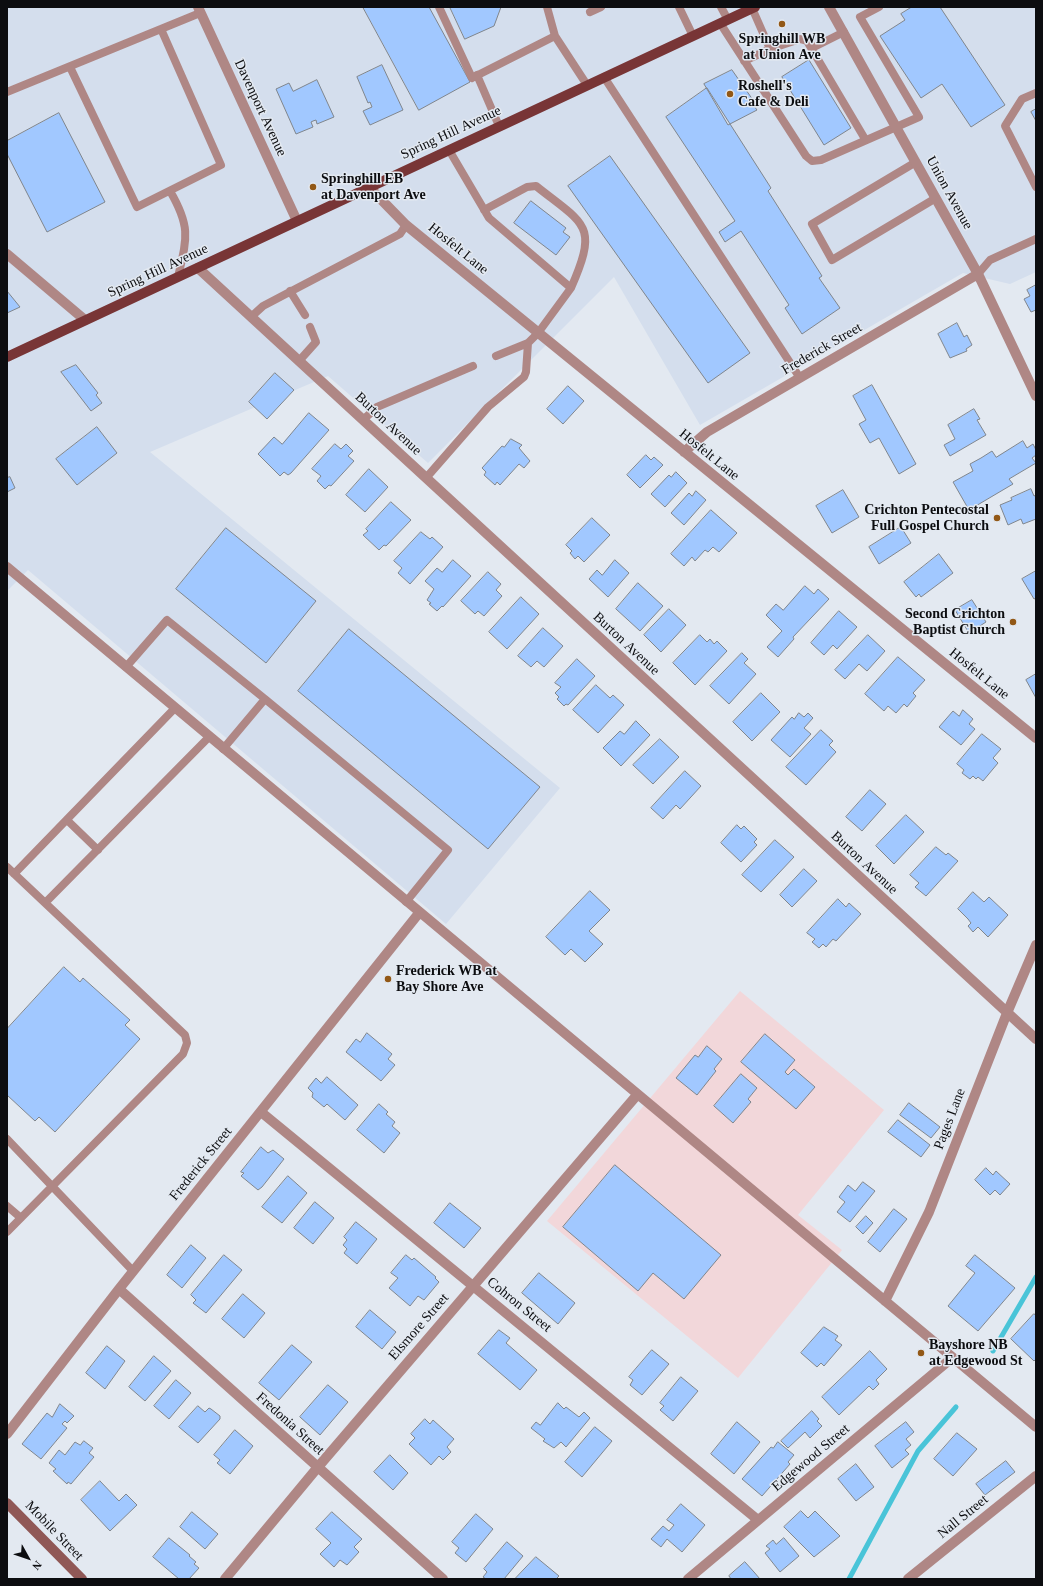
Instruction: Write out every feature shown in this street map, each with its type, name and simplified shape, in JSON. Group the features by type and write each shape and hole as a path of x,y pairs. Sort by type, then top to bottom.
{"main road":[{"name":"Spring Hill Avenue","path":"7,357 753,8"}],"street":[{"name":"Union Avenue","path":"829,7 978,274 1036,396"},
{"name":"Davenport Avenue","path":"199,10 297,221"},
{"name":"Hosfelt Lane","path":"369,187 406,225 1036,738"},
{"path":"7,254 85,320"},
{"name":"Burton Avenue","path":"198,268 1036,1039"},
{"name":"Frederick Street","path":"684,452 707,432 978,274"},
{"path":"7,567 419,913 1036,1427"},
{"name":"Frederick Street","path":"7,1434 133,1271 419,913"},
{"name":"Pages Lane","path":"885,1301 929,1212 1007,1013 1036,945"},
{"name":"Elsmore Street","path":"225,1579 318,1467 637,1095"},
{"name":"Cohron Street","path":"261,1112 758,1520"},
{"name":"Fredonia Street","path":"119,1289 442,1579"},
{"name":"Edgewood Street","path":"688,1579 952,1358"},
{"name":"Nall Street","path":"908,1579 1036,1476"},
{"name":"Mobile Street","path":"7,1503 82,1579"}],"lane":[{"path":"439,7 472,78 555,36"},
{"path":"547,7 555,36 587,85"},
{"path":"590,12 601,7"},
{"path":"679,7 693,36"},
{"path":"721,7 724,22 744,61 806,156 812,161 821,160 865,139 896,128 919,117 860,17 874,8"},
{"path":"753,8 770,49"},
{"path":"7,92 161,29 199,10"},
{"path":"70,67 137,207 221,165 161,29"},
{"path":"812,48 844,32"},
{"path":"744,61 770,49 800,39 806,41 812,48 865,139"},
{"path":"477,75 499,126"},
{"path":"604,77 800,378"},
{"path":"1036,92 1022,99 1005,126 1036,187"},
{"path":"449,150 489,218 571,288"},
{"path":"916,162 812,224 832,260 936,198"},
{"path":"484,210 527,187 536,186 578,220 585,231 587,242 584,260 571,288 538,333 528,343 496,356"},
{"path":"170,191 182,215 186,229 186,244 178,277"},
{"path":"251,317 263,306 400,234 406,225"},
{"path":"978,274 990,260 1036,239"},
{"path":"290,291 305,315"},
{"path":"300,362 316,342 310,327"},
{"path":"426,478 488,407 524,377 526,372 528,343"},
{"path":"363,420 377,406 473,366"},
{"path":"126,667 167,620 448,850 406,902"},
{"path":"222,748 265,699"},
{"path":"14,874 175,708"},
{"path":"45,903 209,737"},
{"path":"67,820 98,850"},
{"path":"7,867 185,1036 187,1043 183,1054 7,1232"},
{"path":"7,1139 133,1271"},
{"path":"7,1206 21,1218"}],"shaded area":[{"path":"7,7 1036,7 1036,272 1010,284 963,273 700,425 614,277 428,463 328,376 150,452 560,788 446,924 28,570 7,591"},
{"path":"740,991 884,1110 798,1215 842,1250 738,1378 547,1221"}],"building":[{"path":"363,7 429,7 470,82 419,110"},
{"path":"450,7 501,7 494,26 465,39"},
{"path":"912,7 940,7 1005,105 971,127 942,84 921,98 880,36 905,20 901,14"},
{"path":"809,60 851,128 824,145 782,77"},
{"path":"382,65 403,110 370,125 363,111 372,107 370,102 368,103 357,77"},
{"name":"Roshell's Cafe & Deli","path":"732,70 753,100 751,102 757,110 728,125 704,84"},
{"path":"317,80 334,117 317,124 316,120 313,121 311,122 313,127 296,134 276,89 289,83 293,91"},
{"path":"707,88 771,188 768,191 822,276 819,278 840,308 802,334 785,308 789,305 741,231 725,242 719,232 735,221 666,117"},
{"path":"1036,109 1036,121 1031,112"},
{"path":"59,113 105,202 47,232 7,154 7,141"},
{"path":"610,156 750,353 708,383 568,186"},
{"path":"531,201 566,228 563,232 570,237 556,255 514,223"},
{"path":"1036,285 1036,310 1031,312 1024,299 1030,296 1027,290"},
{"path":"7,291 20,307 7,313"},
{"path":"957,323 964,337 967,335 972,345 966,349 967,351 950,358 938,334"},
{"path":"76,365 98,393 96,395 102,403 91,411 61,372"},
{"path":"275,373 294,390 267,419 249,402"},
{"path":"872,385 916,464 899,474 879,438 870,443 859,424 866,420 853,396"},
{"path":"568,386 584,401 563,424 547,409"},
{"path":"974,409 980,419 977,420 986,435 950,456 944,445 955,439 948,425"},
{"path":"309,413 329,430 291,473 288,475 284,472 280,476 258,454 274,437 282,444"},
{"path":"97,427 117,453 77,485 56,459"},
{"path":"511,439 522,445 519,448 530,461 524,468 519,464 500,485 497,482 495,485 484,475 486,472 482,468 502,446 504,447"},
{"path":"1023,441 1027,448 1033,444 1036,450 1036,455 1032,458 1036,463 1009,479 1013,484 969,510 953,482 973,471 970,464 992,451 996,457"},
{"path":"335,444 341,449 346,444 353,451 348,456 354,461 331,486 329,485 325,489 317,481 321,476 312,469"},
{"path":"646,455 651,460 654,457 663,465 640,488 627,475"},
{"path":"369,469 388,487 365,512 346,495"},
{"path":"676,472 687,483 665,507 651,494 669,475 671,477"},
{"path":"10,477 15,488 7,492 7,478"},
{"path":"1031,489 1034,496 1036,495 1036,519 1023,524 1021,519 1008,525 1000,505"},
{"path":"843,490 859,517 832,533 816,506"},
{"path":"696,491 706,500 684,525 671,513 689,493 692,496"},
{"path":"391,502 411,520 386,546 384,545 379,550 363,535 368,531 366,529"},
{"path":"711,510 737,533 719,552 713,547 708,552 705,550 695,561 692,557 684,566 671,554"},
{"path":"592,518 610,535 584,562 578,556 575,559 570,553 572,551 566,545"},
{"path":"901,527 911,543 879,564 869,547"},
{"path":"226,528 316,601 266,663 176,589"},
{"path":"421,532 430,539 432,537 443,547 410,584 398,573 402,568 394,561"},
{"path":"939,554 953,573 921,597 919,594 916,597 904,582"},
{"path":"453,560 471,576 443,607 442,606 437,611 429,604 431,603 427,600 434,589 425,581 437,568 442,572"},
{"path":"615,560 629,573 608,597 589,579 597,570 602,575"},
{"path":"1036,571 1036,598 1034,599 1022,579"},
{"path":"488,572 501,584 496,590 502,596 484,616 478,611 475,614 461,601"},
{"path":"638,583 663,606 640,631 616,609"},
{"path":"805,586 814,594 818,589 829,599 793,637 794,639 778,657 767,647 782,631 766,615 776,604 783,610"},
{"path":"521,597 539,614 507,649 489,632"},
{"path":"972,600 986,622 969,633 955,610"},
{"path":"669,609 686,625 661,652 644,635"},
{"path":"839,611 857,627 837,649 833,645 824,655 811,643"},
{"path":"543,628 563,646 544,667 537,661 531,667 518,656"},
{"path":"349,629 540,787 488,849 298,691"},
{"path":"700,635 707,642 710,639 714,644 717,641 727,651 695,685 673,663"},
{"path":"868,635 885,651 867,671 859,664 845,679 835,670"},
{"path":"742,653 748,659 744,663 756,674 729,704 710,686"},
{"path":"898,657 925,680 913,693 916,696 907,707 904,704 896,713 888,706 884,711 865,694"},
{"path":"577,659 595,676 568,705 566,704 564,706 557,699 559,697 555,693 561,687 555,683"},
{"path":"1036,674 1036,698 1026,680"},
{"path":"596,685 610,698 613,695 624,705 598,733 573,710"},
{"path":"761,693 780,712 752,741 733,722"},
{"path":"963,710 973,719 969,724 975,729 961,745 939,727 953,711 959,716"},
{"path":"799,713 804,717 808,713 813,718 804,728 811,734 790,757 771,740 792,717 794,719"},
{"path":"636,721 650,735 621,766 603,748 620,731 624,734"},
{"path":"821,730 833,741 829,745 836,752 806,785 786,767"},
{"path":"982,734 1001,749 993,758 998,763 983,781 978,777 976,779 973,776 970,779 962,773 964,770 957,764"},
{"path":"660,739 679,757 653,784 633,765"},
{"path":"685,771 701,786 680,809 676,805 663,819 651,808"},
{"path":"870,790 886,804 862,831 846,817"},
{"path":"906,815 924,832 894,864 876,846"},
{"path":"737,825 741,829 744,826 757,839 754,842 757,845 741,862 721,843"},
{"path":"775,840 794,857 761,892 742,875"},
{"path":"936,847 946,855 948,853 958,861 926,896 915,887 919,883 910,875"},
{"path":"804,869 817,881 792,907 780,895"},
{"path":"590,891 610,910 589,931 603,944 585,962 571,949 565,955 546,937"},
{"path":"973,892 984,902 989,897 1008,915 988,937 978,927 973,932 968,926 971,923 958,909"},
{"path":"838,899 846,907 849,903 861,914 836,941 833,939 826,947 823,944 819,948 812,942 815,939 807,933"},
{"path":"64,967 80,982 83,978 130,1020 125,1025 140,1039 55,1132 39,1117 35,1121 7,1095 7,1029"},
{"path":"367,1033 392,1054 388,1059 395,1065 381,1081 346,1052 356,1039 360,1042"},
{"path":"765,1034 795,1060 785,1072 788,1075 794,1069 815,1087 796,1109 741,1062"},
{"path":"707,1046 722,1059 714,1069 716,1071 697,1095 676,1078 695,1055 698,1057"},
{"path":"741,1074 757,1088 748,1099 751,1102 733,1123 714,1106"},
{"path":"327,1077 358,1105 345,1120 327,1104 324,1107 312,1097 313,1093 308,1088 316,1078 321,1083"},
{"path":"909,1103 940,1127 931,1138 900,1115"},
{"path":"379,1104 388,1112 386,1114 395,1122 392,1126 400,1133 384,1153 357,1130"},
{"path":"898,1120 930,1145 921,1157 888,1132"},
{"path":"261,1147 268,1153 273,1150 284,1159 258,1190 241,1176 244,1173 241,1172"},
{"path":"615,1165 721,1255 684,1299 653,1273 638,1291 563,1227"},
{"path":"986,1168 993,1175 996,1171 1010,1184 1000,1195 995,1190 990,1195 975,1180"},
{"path":"288,1176 307,1193 282,1223 262,1207"},
{"path":"863,1182 875,1191 850,1222 837,1212 845,1202 839,1197 848,1185 855,1191"},
{"path":"315,1202 334,1218 313,1244 294,1228"},
{"path":"450,1203 481,1228 464,1248 434,1223"},
{"path":"894,1209 907,1219 880,1252 868,1242"},
{"path":"866,1216 873,1223 863,1234 856,1227"},
{"path":"356,1222 377,1239 357,1264 344,1253 347,1249 343,1245 347,1240 344,1237"},
{"path":"191,1245 206,1258 182,1288 167,1275"},
{"path":"224,1255 242,1270 206,1313 193,1303 196,1300 191,1295"},
{"path":"406,1255 412,1260 414,1258 436,1277 435,1278 439,1282 424,1300 418,1296 410,1306 389,1288 398,1278 391,1273"},
{"path":"975,1255 1015,1288 978,1331 948,1306 975,1273 966,1266"},
{"path":"539,1273 575,1303 558,1324 522,1293"},
{"path":"243,1294 265,1313 244,1338 222,1319"},
{"path":"370,1310 396,1332 382,1349 356,1327"},
{"path":"1034,1314 1036,1315 1036,1359 1034,1361 1011,1339"},
{"path":"824,1327 838,1336 835,1340 842,1345 824,1366 821,1363 817,1367 801,1353"},
{"path":"499,1330 510,1338 506,1343 537,1370 520,1390 478,1354"},
{"path":"292,1345 312,1362 279,1400 259,1383"},
{"path":"107,1346 125,1361 105,1389 86,1373"},
{"path":"652,1350 669,1364 642,1395 630,1385 633,1380 629,1377"},
{"path":"870,1351 887,1369 876,1380 879,1384 873,1390 869,1386 839,1415 822,1397"},
{"path":"154,1356 171,1371 145,1401 129,1387"},
{"path":"681,1377 698,1391 673,1421 660,1410 664,1406 660,1403"},
{"path":"176,1380 191,1393 169,1419 154,1406"},
{"path":"328,1385 348,1402 320,1435 300,1417"},
{"path":"558,1403 564,1409 566,1407 579,1417 584,1412 590,1418 566,1447 561,1442 554,1448 543,1441 545,1439 531,1428 536,1422 540,1425"},
{"path":"60,1404 74,1416 67,1423 65,1421 62,1424 67,1428 41,1459 22,1444 47,1413 52,1417"},
{"path":"198,1406 205,1412 209,1408 211,1409 220,1416 220,1419 198,1443 179,1427"},
{"path":"812,1411 819,1419 817,1421 822,1426 810,1438 805,1432 788,1448 781,1441"},
{"path":"425,1419 430,1424 433,1420 454,1439 447,1447 451,1452 443,1460 439,1456 431,1465 409,1444 415,1438 411,1434"},
{"path":"737,1422 760,1442 734,1474 711,1454"},
{"path":"906,1422 914,1432 906,1439 911,1445 905,1450 909,1454 892,1468 875,1446"},
{"path":"595,1427 612,1441 582,1477 565,1462"},
{"path":"235,1430 253,1446 230,1474 217,1463 220,1460 214,1455"},
{"path":"957,1433 977,1449 953,1476 934,1459"},
{"path":"84,1441 93,1448 89,1453 94,1457 71,1484 68,1482 67,1484 53,1471 56,1469 49,1463 59,1450 65,1455 75,1442 80,1445"},
{"path":"778,1442 794,1455 788,1462 790,1464 762,1496 742,1479 771,1447 773,1448"},
{"path":"390,1455 408,1473 393,1490 374,1472"},
{"path":"1006,1461 1015,1472 985,1495 976,1484"},
{"path":"856,1464 874,1487 856,1501 838,1479"},
{"path":"100,1481 119,1501 126,1494 137,1505 110,1531 81,1500"},
{"path":"681,1504 705,1525 682,1552 667,1539 661,1547 651,1539 663,1526 669,1531 674,1525 667,1520"},
{"path":"801,1511 808,1518 815,1511 840,1536 814,1557 784,1527"},
{"path":"192,1512 218,1534 205,1549 180,1527"},
{"path":"332,1512 362,1539 354,1547 359,1552 347,1565 340,1560 334,1567 320,1554 331,1543 316,1529"},
{"path":"476,1514 493,1529 466,1562 455,1553 459,1548 452,1542"},
{"path":"169,1538 190,1555 189,1556 196,1562 194,1564 199,1568 189,1579 179,1579 153,1557"},
{"path":"784,1538 799,1556 780,1572 765,1553 770,1549 766,1546 773,1540 776,1544"},
{"path":"507,1542 523,1556 504,1579 486,1579 483,1577 487,1572 484,1569"},
{"path":"536,1557 559,1576 556,1579 515,1579"},
{"path":"745,1562 760,1579 731,1579 729,1576"}],"waterway":[{"path":"993,1351 1036,1277"},
{"path":"849,1579 918,1451 956,1407"}],"place":[{"name":"Springhill WB at Union Ave","path":"782,24"},
{"name":"Roshell's Cafe & Deli","path":"730,94"},
{"name":"Springhill EB at Davenport Ave","path":"313,187"},
{"name":"Crichton Pentecostal Full Gospel Church","path":"997,518"},
{"name":"Second Crichton Baptist Church","path":"1013,622"},
{"name":"Frederick WB at Bay Shore Ave","path":"388,979"},
{"name":"Bayshore NB at Edgewood St","path":"921,1353"}]}
